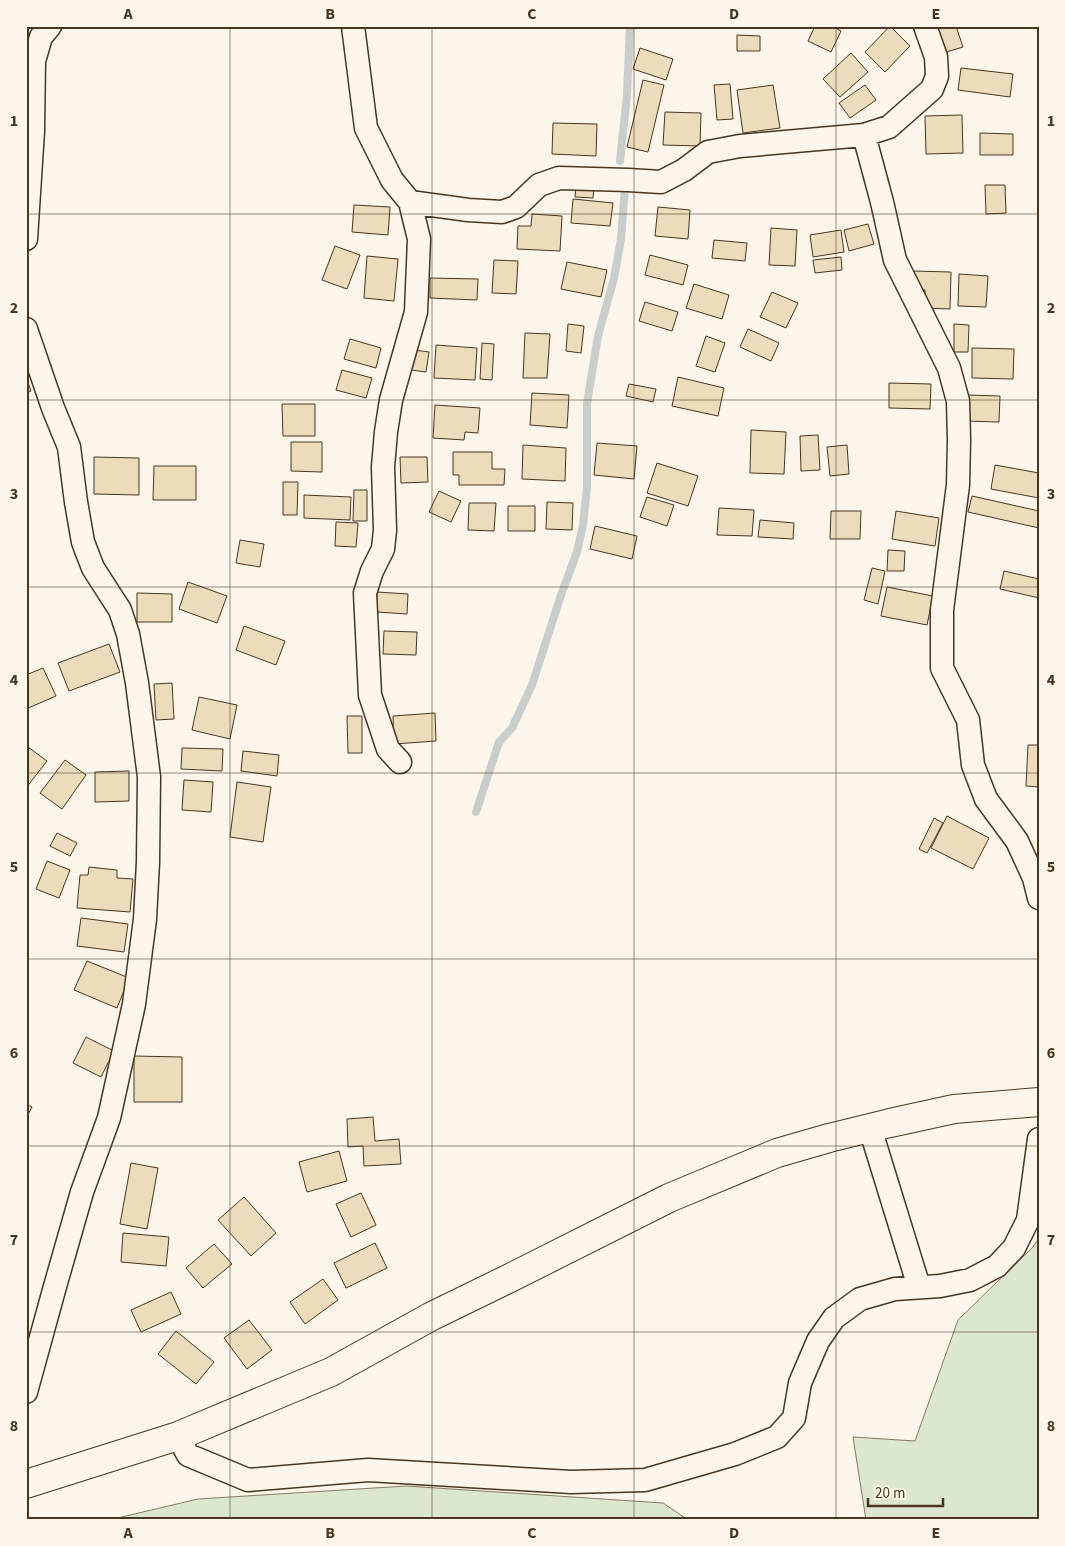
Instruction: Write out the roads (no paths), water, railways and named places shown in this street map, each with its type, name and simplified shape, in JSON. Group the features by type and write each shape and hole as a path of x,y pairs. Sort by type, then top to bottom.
{"street":[{"path":"26,239 34,61 41,37 50,26"},
{"path":"353,26 366,128 392,180 410,202 419,239 416,312 391,400 386,432 383,467 385,530 383,548 372,570 365,593 370,696 388,749 400,762"},
{"path":"410,202 468,210 502,212 516,207 539,186 558,178 662,182 684,170 708,152 740,146 864,135 889,127 932,89 937,76 936,56 925,26"},
{"path":"864,135 895,260 949,368 958,401 958,485 942,610 942,668 968,720 974,765 986,799 1017,841 1034,878 1039,898"},
{"path":"26,329 69,446 83,542 93,568 120,610 128,634 137,683 148,777 146,910 134,1004 109,1118 82,1192 26,1392"},
{"path":"26,1484 178,1436 331,1372 432,1316 669,1198 777,1153 870,1128 954,1109 1039,1102"},
{"path":"870,1128 919,1287"},
{"path":"178,1436 188,1455 248,1480 368,1470 571,1482 645,1480 735,1454 777,1437 794,1418 800,1383 818,1341 834,1318 860,1299 895,1289 940,1286 970,1280 997,1266 1014,1248 1028,1220 1039,1139"}],"waterway":[{"path":"620,161 627,95 630,26"},
{"path":"476,812 499,742 512,728 532,685 577,552 583,525 587,487 587,403 598,336 614,278 621,239 625,186"}]}
